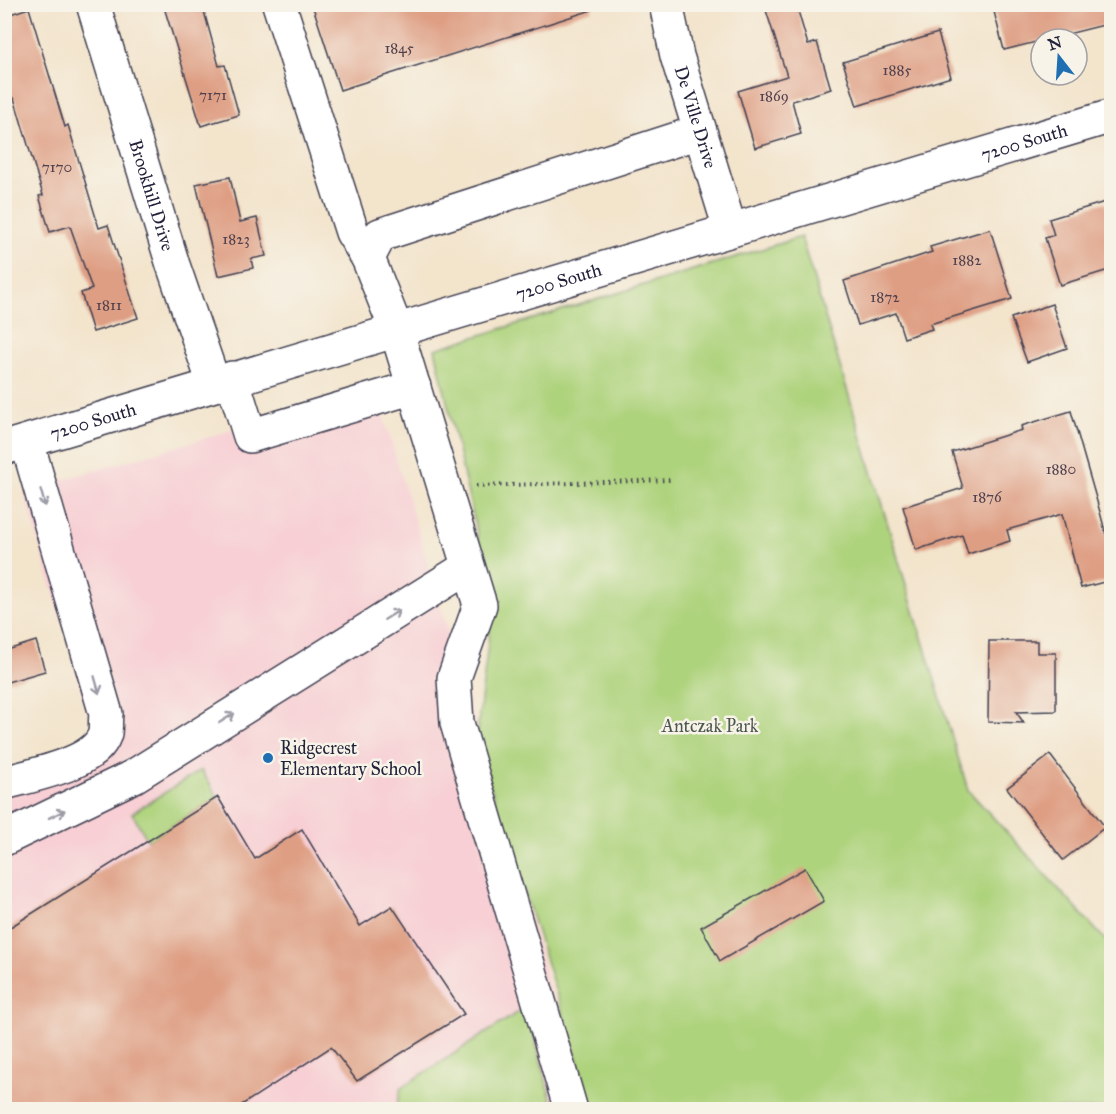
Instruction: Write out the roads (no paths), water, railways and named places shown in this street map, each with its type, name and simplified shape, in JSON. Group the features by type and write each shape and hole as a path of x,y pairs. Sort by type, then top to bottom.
{"street":[{"name":"Brookhill Drive","path":"93,4 169,255 223,381 250,436 414,387"},
{"path":"279,4 352,232 368,258 396,329 480,605 454,678 457,723 571,1110"},
{"name":"De Ville Drive","path":"666,4 677,56 730,230"},
{"name":"7200 South","path":"16,445 396,329 1112,116"},
{"path":"368,258 380,235 699,132"},
{"path":"4,783 81,759 97,748 105,733 106,714 16,445"},
{"path":"4,839 134,777 468,567"}],"place":[{"name":"Ridgecrest Elementary School","path":"268,758"}],"park label":[{"name":"Antczak Park","path":"710,726"}]}
